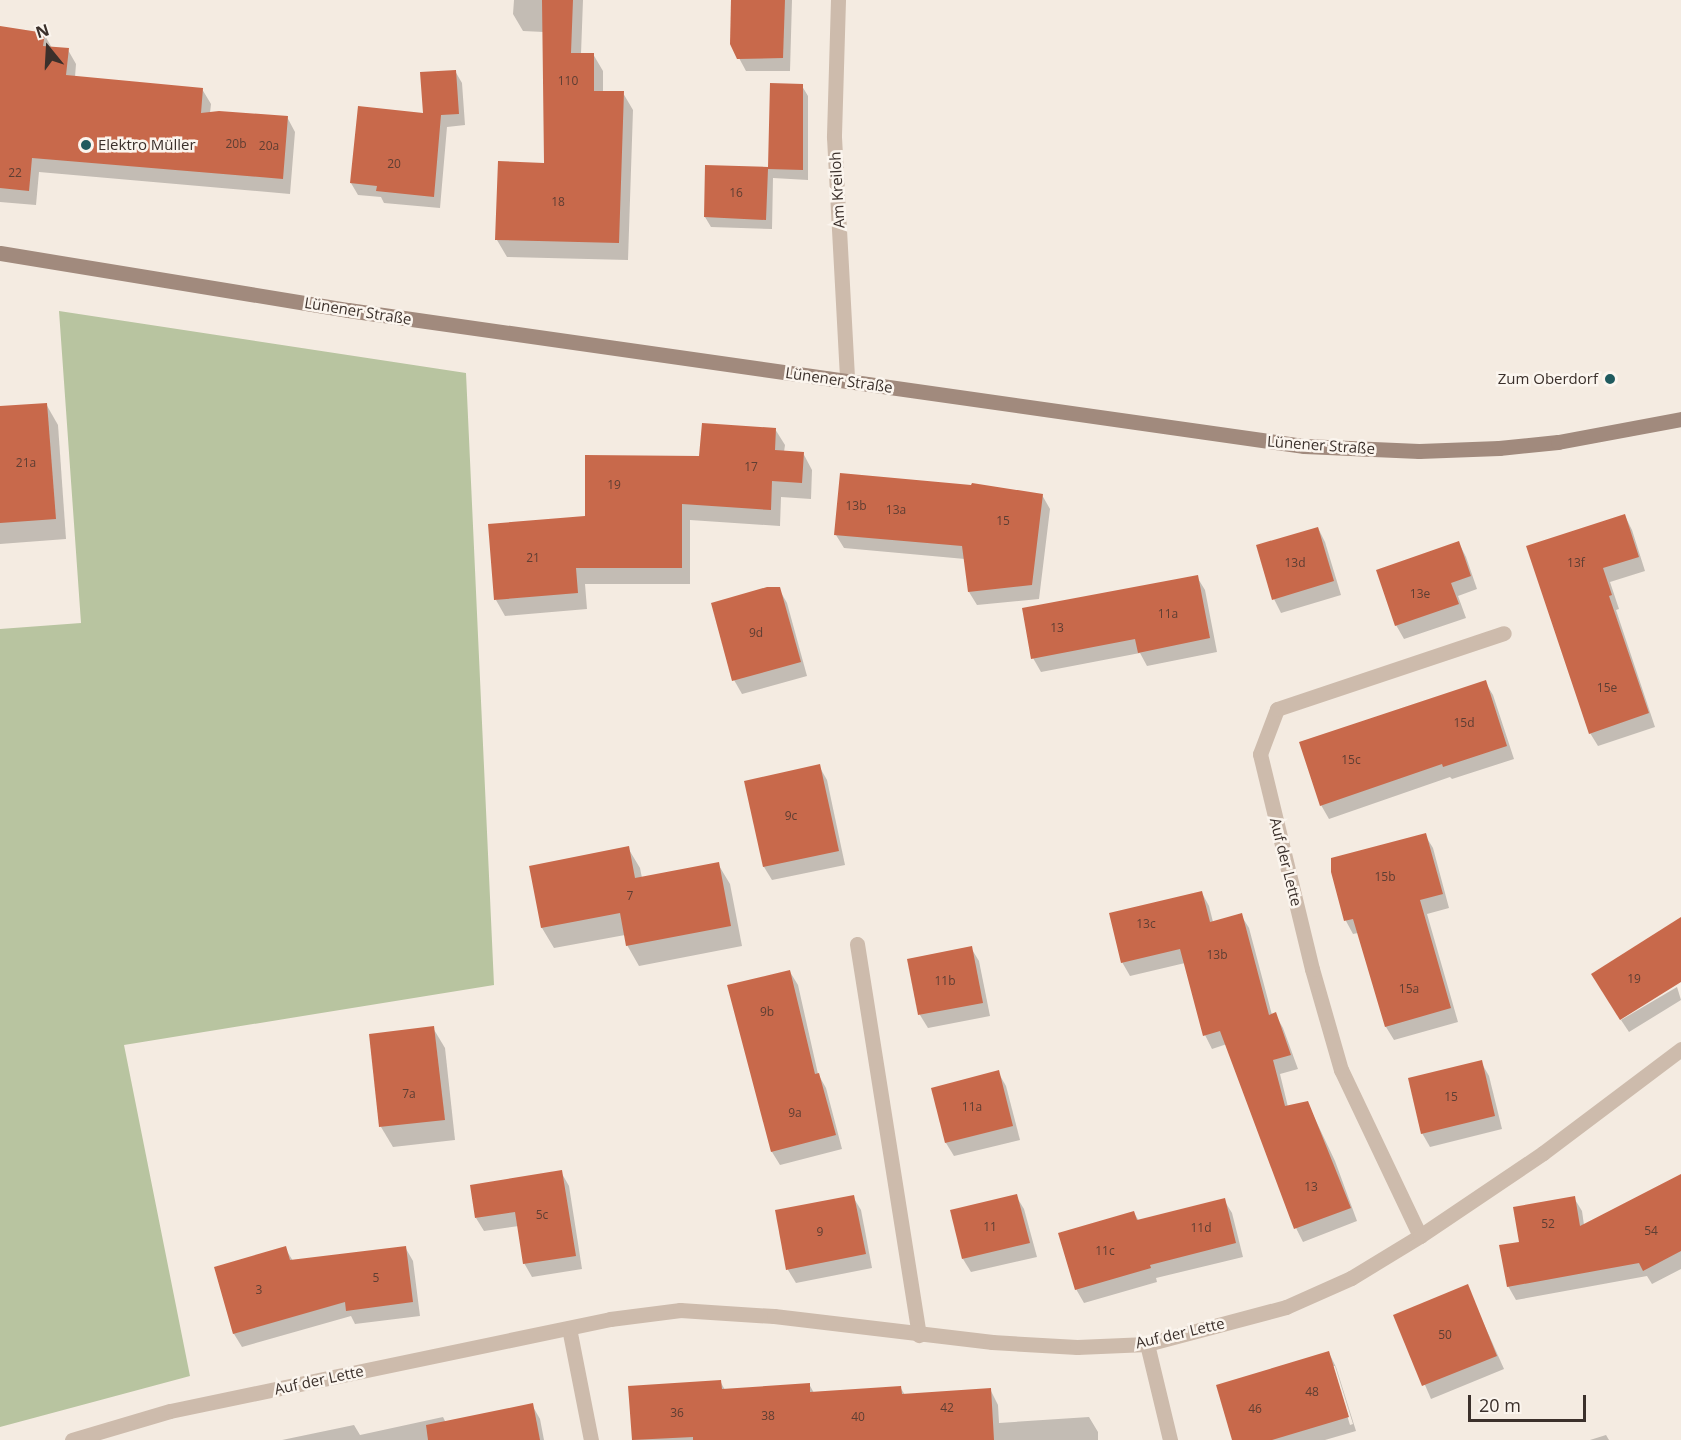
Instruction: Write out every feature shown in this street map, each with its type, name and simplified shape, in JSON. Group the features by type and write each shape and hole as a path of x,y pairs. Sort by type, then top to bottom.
{"main road":[{"name":"Lünener Straße","path":"0,253 348,310 847,380 1144,425 1316,447 1419,451 1499,448 1568,440 1681,419"}],"street":[{"name":"Am Kreiloh","path":"838,0 834,137 847,380"},
{"name":"Auf der Lette","path":"1420,1236 1341,1070 1312,969 1260,754 1276,709 1504,633"},
{"path":"857,944 919,1335"},
{"name":"Auf der Lette","path":"72,1440 170,1411 610,1319 680,1310 774,1316 919,1335 1077,1347 1147,1344 1286,1307 1351,1278 1420,1236 1543,1153 1681,1049"},
{"path":"568,1328 591,1440"},
{"path":"1147,1344 1170,1440"}],"green space":[{"path":"59,311 466,373 494,985 124,1045 190,1376 0,1427 0,629 81,623"}],"building":[{"path":"542,0 573,0 571,53 594,53 594,91 624,91 619,243 495,240 498,161 544,163"},
{"path":"731,0 785,0 783,58 737,59 730,44"},
{"path":"0,26 45,33 43,46 69,48 66,75 203,88 201,113 219,111 288,116 283,179 32,158 29,191 0,188"},
{"path":"456,70 459,114 441,115 434,197 376,191 377,186 350,183 358,106 423,113 420,72"},
{"path":"770,83 803,84 803,170 768,169 766,220 704,217 705,165 768,167"},
{"path":"47,403 56,519 0,523 0,406"},
{"path":"702,423 776,428 775,450 804,452 802,483 772,481 771,510 682,504 682,568 576,568 578,593 494,600 488,524 585,516 585,455 699,456"},
{"path":"840,473 971,485 972,483 1043,494 1032,585 968,592 962,546 834,535"},
{"path":"1625,514 1639,557 1603,568 1612,595 1609,596 1649,713 1589,734 1526,546"},
{"path":"1318,527 1334,581 1272,600 1256,545"},
{"path":"1459,541 1471,576 1451,583 1459,604 1395,626 1376,570"},
{"path":"1198,575 1210,638 1138,653 1135,639 1031,659 1022,608"},
{"path":"767,587 780,587 801,662 732,681 711,603"},
{"path":"1486,680 1507,746 1443,767 1442,764 1320,806 1299,742"},
{"path":"820,764 839,851 763,867 744,781"},
{"path":"1426,833 1443,894 1420,900 1451,1008 1385,1027 1353,919 1344,921 1331,872 1331,858"},
{"path":"629,846 635,878 719,862 731,926 626,946 620,913 541,928 529,866"},
{"path":"1202,891 1210,922 1242,913 1269,1015 1276,1012 1291,1055 1273,1060 1285,1106 1308,1101 1351,1208 1294,1229 1220,1031 1203,1036 1180,949 1121,963 1109,913"},
{"path":"1681,917 1681,982 1620,1020 1591,974"},
{"path":"972,946 983,1003 918,1015 907,959"},
{"path":"790,970 815,1074 819,1073 836,1135 771,1152 727,985"},
{"path":"434,1026 445,1120 379,1127 369,1034"},
{"path":"1482,1060 1495,1116 1421,1134 1408,1078"},
{"path":"999,1070 1013,1126 945,1143 931,1088"},
{"path":"562,1170 576,1256 523,1264 515,1212 475,1218 470,1185"},
{"path":"1681,1174 1681,1251 1643,1271 1639,1263 1507,1287 1499,1245 1519,1242 1513,1207 1575,1196 1580,1226"},
{"path":"1017,1194 1030,1243 962,1259 950,1210"},
{"path":"854,1195 866,1254 786,1270 775,1210"},
{"path":"1225,1198 1236,1243 1150,1265 1151,1268 1075,1290 1058,1233 1134,1211 1137,1220"},
{"path":"286,1246 290,1260 406,1246 413,1302 346,1311 345,1302 233,1334 214,1267"},
{"path":"1468,1284 1497,1356 1422,1386 1393,1315"},
{"path":"1329,1351 1349,1417 1272,1440 1232,1440 1216,1385"},
{"path":"721,1380 722,1389 810,1383 810,1392 901,1386 902,1394 991,1388 994,1440 693,1440 693,1437 632,1440 628,1386"},
{"path":"533,1403 540,1440 428,1440 426,1425"}],"place":[{"name":"Elektro Müller","path":"86,145"},
{"name":"Zum Oberdorf","path":"1610,379"}]}
